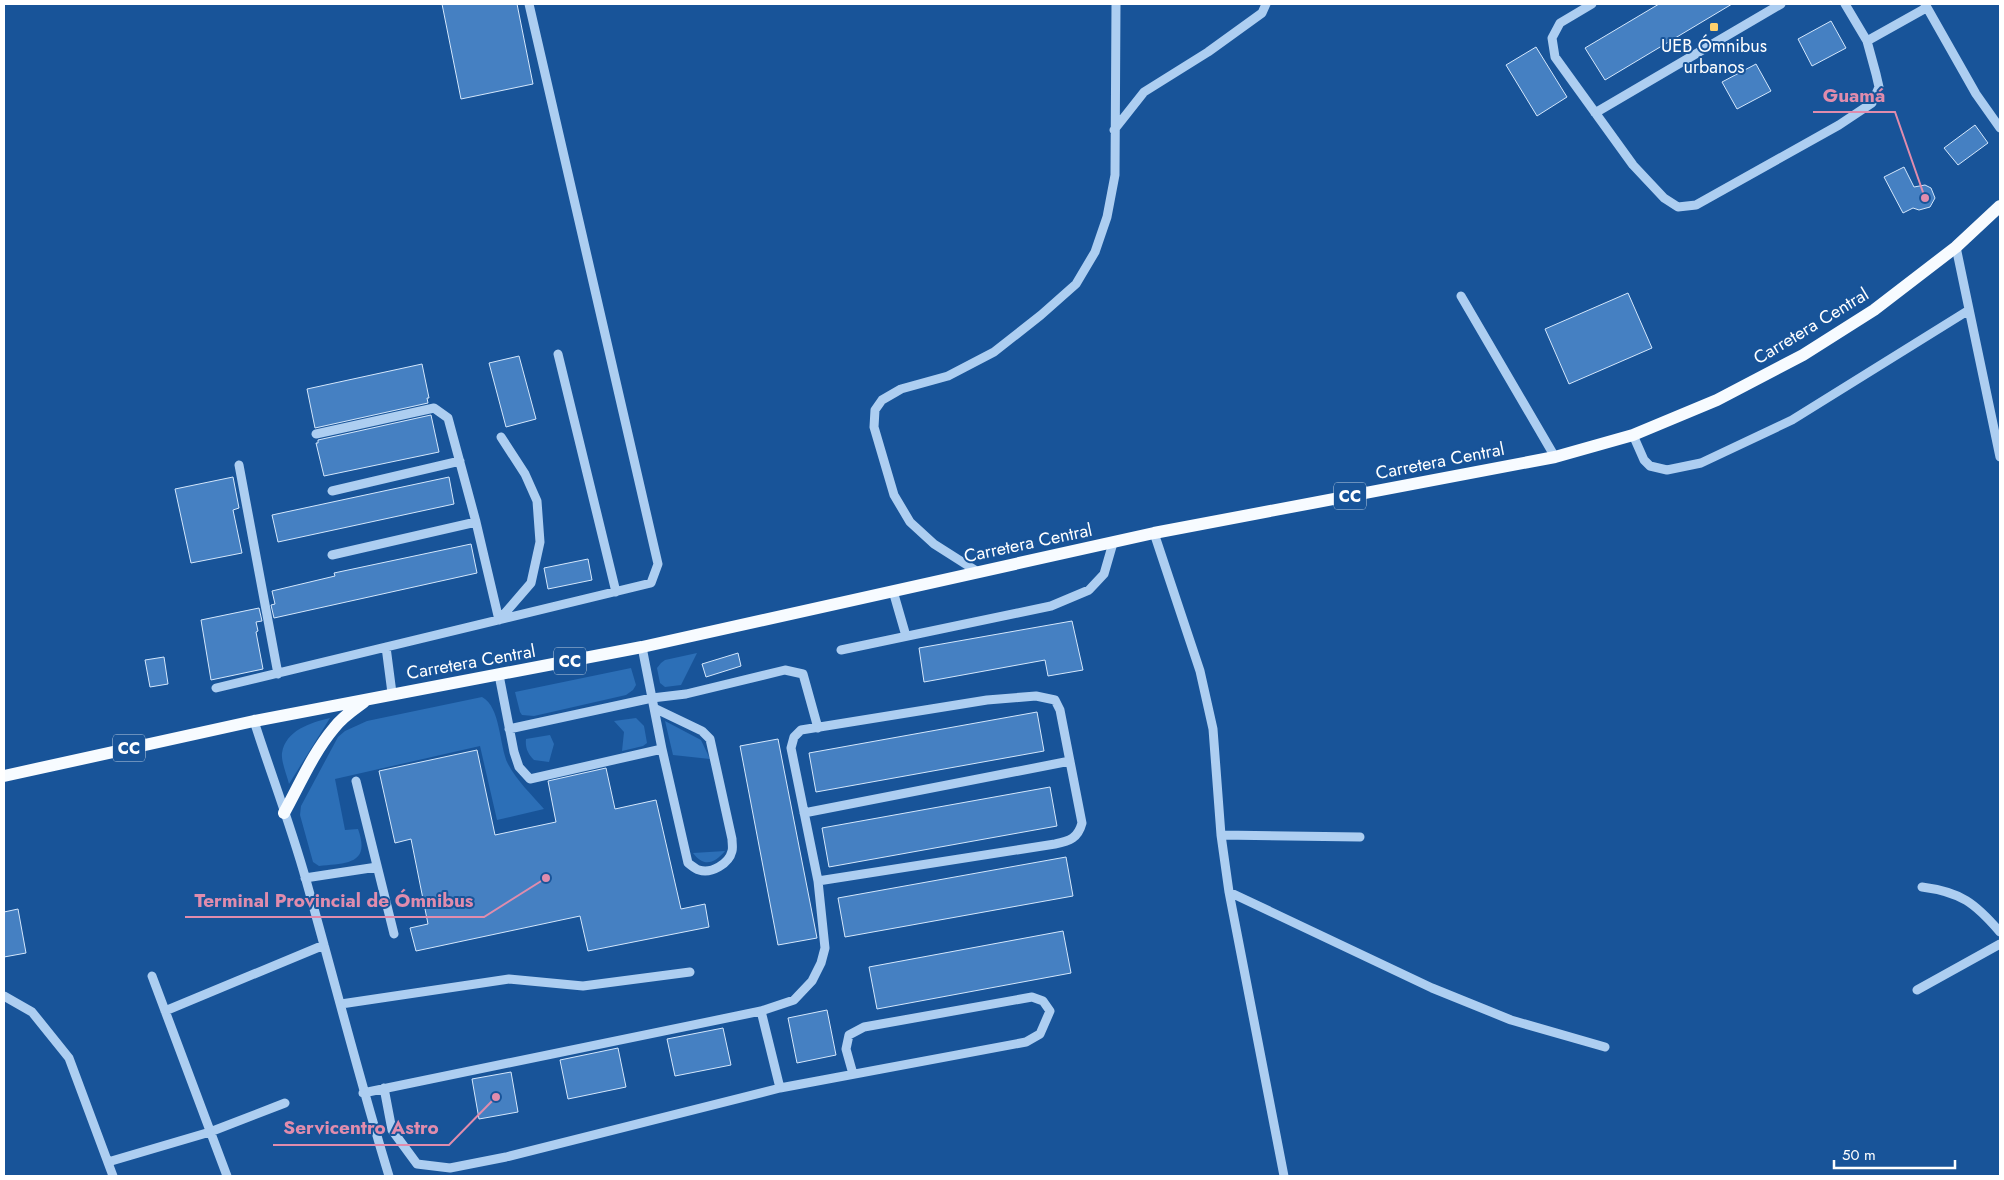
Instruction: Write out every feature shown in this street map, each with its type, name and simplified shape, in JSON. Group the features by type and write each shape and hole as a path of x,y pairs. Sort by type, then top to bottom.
{"main road":[{"name":"Carretera Central","path":"4,776 392,693 499,675 642,647 893,590 1113,544 1154,533 1555,457 1633,435 1717,400 1803,355 1874,310 1956,247 2000,206"},
{"path":"284,813 333,728 366,700"}],"street":[{"path":"216,688 650,583 658,564 529,4"},
{"path":"978,572 934,544 910,522 894,495 874,427 875,410 882,400 901,389 948,376 994,352 1042,315 1076,284 1095,252 1107,217 1115,175 1116,4"},
{"path":"1114,130 1144,92 1208,52 1262,13 1266,4"},
{"path":"1592,4 1560,23 1552,38 1555,57 1633,165 1664,198 1678,207 1696,205 1839,125 1872,103 1879,87 1866,41 1845,4"},
{"path":"1596,113 1781,4"},
{"path":"1866,41 1925,6 1976,94 2000,128"},
{"path":"1956,247 1999,444 2000,457"},
{"path":"1461,296 1555,457"},
{"path":"1633,435 1644,460 1650,466 1667,470 1701,463 1792,420 1969,310"},
{"path":"558,354 616,592"},
{"path":"316,434 434,408 448,418 476,522 499,620"},
{"path":"499,620 531,583 540,542 538,501 525,474 501,437"},
{"path":"332,491 460,461"},
{"path":"240,465 278,674"},
{"path":"332,555 476,522"},
{"path":"1154,533 1182,612 1202,681 1213,729 1221,835 1229,892 1284,1176"},
{"path":"841,650 1052,606 1089,590 1104,574 1113,544"},
{"path":"893,590 906,636"},
{"path":"386,647 392,693"},
{"path":"642,647 662,749 688,863 698,870 708,871 718,867 727,860 732,852 732,839 710,739 702,731 654,708"},
{"path":"509,729 652,698 686,694 785,670 803,674 818,728"},
{"path":"499,675 509,729 519,767 530,779 662,749"},
{"path":"363,1093 761,1011 794,1000 812,981 821,963 825,948 818,881 791,748 794,737 801,730 987,700 1036,696 1055,700 1060,710 1082,823 1079,833 1069,841 818,881"},
{"path":"254,721 305,878 341,1004 363,1093 389,1176"},
{"path":"804,813 1070,761"},
{"path":"356,781 394,934"},
{"path":"1221,835 1360,838"},
{"path":"305,878 377,867"},
{"path":"1922,887 1941,889 1957,894 1979,909 2000,932"},
{"path":"1229,892 1432,988 1511,1020 1605,1047"},
{"path":"1917,990 2000,944"},
{"path":"165,1011 324,945"},
{"path":"341,1004 509,979 583,986 690,972"},
{"path":"152,976 227,1176"},
{"path":"4,996 32,1012 69,1058 113,1176"},
{"path":"384,1088 392,1130 417,1164 450,1168 506,1157 780,1088 1026,1042 1040,1034 1050,1011 1043,1001 1032,997 864,1026 849,1035 846,1049 854,1074"},
{"path":"761,1011 780,1088"},
{"path":"108,1162 210,1132 285,1103"}],"shaded area":[{"path":"697,653 681,685 665,687 660,683 657,668 661,663 665,660"},
{"path":"631,668 636,685 626,695 534,716 522,715 520,712 515,692"},
{"path":"482,697 493,709 508,764 520,782 544,809 497,820 480,746 335,779 345,830 358,829 361,850 354,860 347,862 319,866 313,862 300,815 301,806 338,737 345,731 367,721"},
{"path":"330,718 289,784 282,757 284,745 300,729"},
{"path":"636,718 644,726 647,743 643,746 622,751 624,732 614,721"},
{"path":"665,721 701,740 710,759 673,755"},
{"path":"550,735 554,744 549,762 534,760 527,751 526,739"},
{"path":"725,851 709,862 701,861 693,853"}],"building":[{"path":"442,4 517,4 533,84 461,99"},
{"path":"1659,4 1732,4 1605,80 1585,48"},
{"path":"1831,21 1846,48 1812,66 1798,39"},
{"path":"1536,47 1567,97 1537,116 1506,65"},
{"path":"1756,64 1771,91 1737,109 1722,82"},
{"path":"1975,125 1988,143 1958,165 1944,148"},
{"path":"1904,167 1914,187 1925,185 1931,188 1935,198 1930,207 1919,210 1913,208 1903,213 1884,177"},
{"path":"1628,293 1652,348 1569,384 1545,329"},
{"path":"519,356 536,419 506,427 489,363"},
{"path":"422,364 429,398 427,398 428,403 315,428 307,389"},
{"path":"431,415 439,452 324,476 316,443 318,443 318,440"},
{"path":"233,477 239,508 233,510 242,553 191,563 175,489"},
{"path":"449,477 454,504 278,542 272,515"},
{"path":"471,544 477,573 274,618 271,605 275,604 272,591 335,576 334,573"},
{"path":"588,559 592,580 548,589 544,568"},
{"path":"259,608 262,621 256,622 258,631 256,632 263,669 211,680 201,620"},
{"path":"1072,621 1083,670 1048,676 1045,660 924,682 919,648"},
{"path":"738,653 741,666 706,677 702,664"},
{"path":"164,657 168,684 150,687 145,660"},
{"path":"1037,712 1044,751 816,792 809,753"},
{"path":"778,739 817,938 778,945 740,746"},
{"path":"477,750 495,835 556,822 548,781 606,768 615,809 656,800 681,909 705,904 709,927 588,951 580,916 416,951 410,928 428,924 411,839 395,843 379,771"},
{"path":"1050,787 1057,826 829,867 822,828"},
{"path":"1066,857 1073,896 845,937 838,898"},
{"path":"18,909 26,953 4,957 4,912"},
{"path":"1063,931 1071,973 877,1009 869,967"},
{"path":"827,1010 836,1055 797,1063 788,1018"},
{"path":"723,1028 731,1065 675,1076 667,1039"},
{"path":"618,1048 626,1087 568,1099 560,1060"},
{"path":"511,1072 518,1112 479,1119 472,1079"}],"place":[{"name":"UEB Ómnibus urbanos","path":"1714,27"},
{"name":"Guamá","path":"1925,198"},
{"name":"Terminal Provincial de Ómnibus","path":"546,878"},
{"name":"Servicentro Astro","path":"496,1097"}]}
